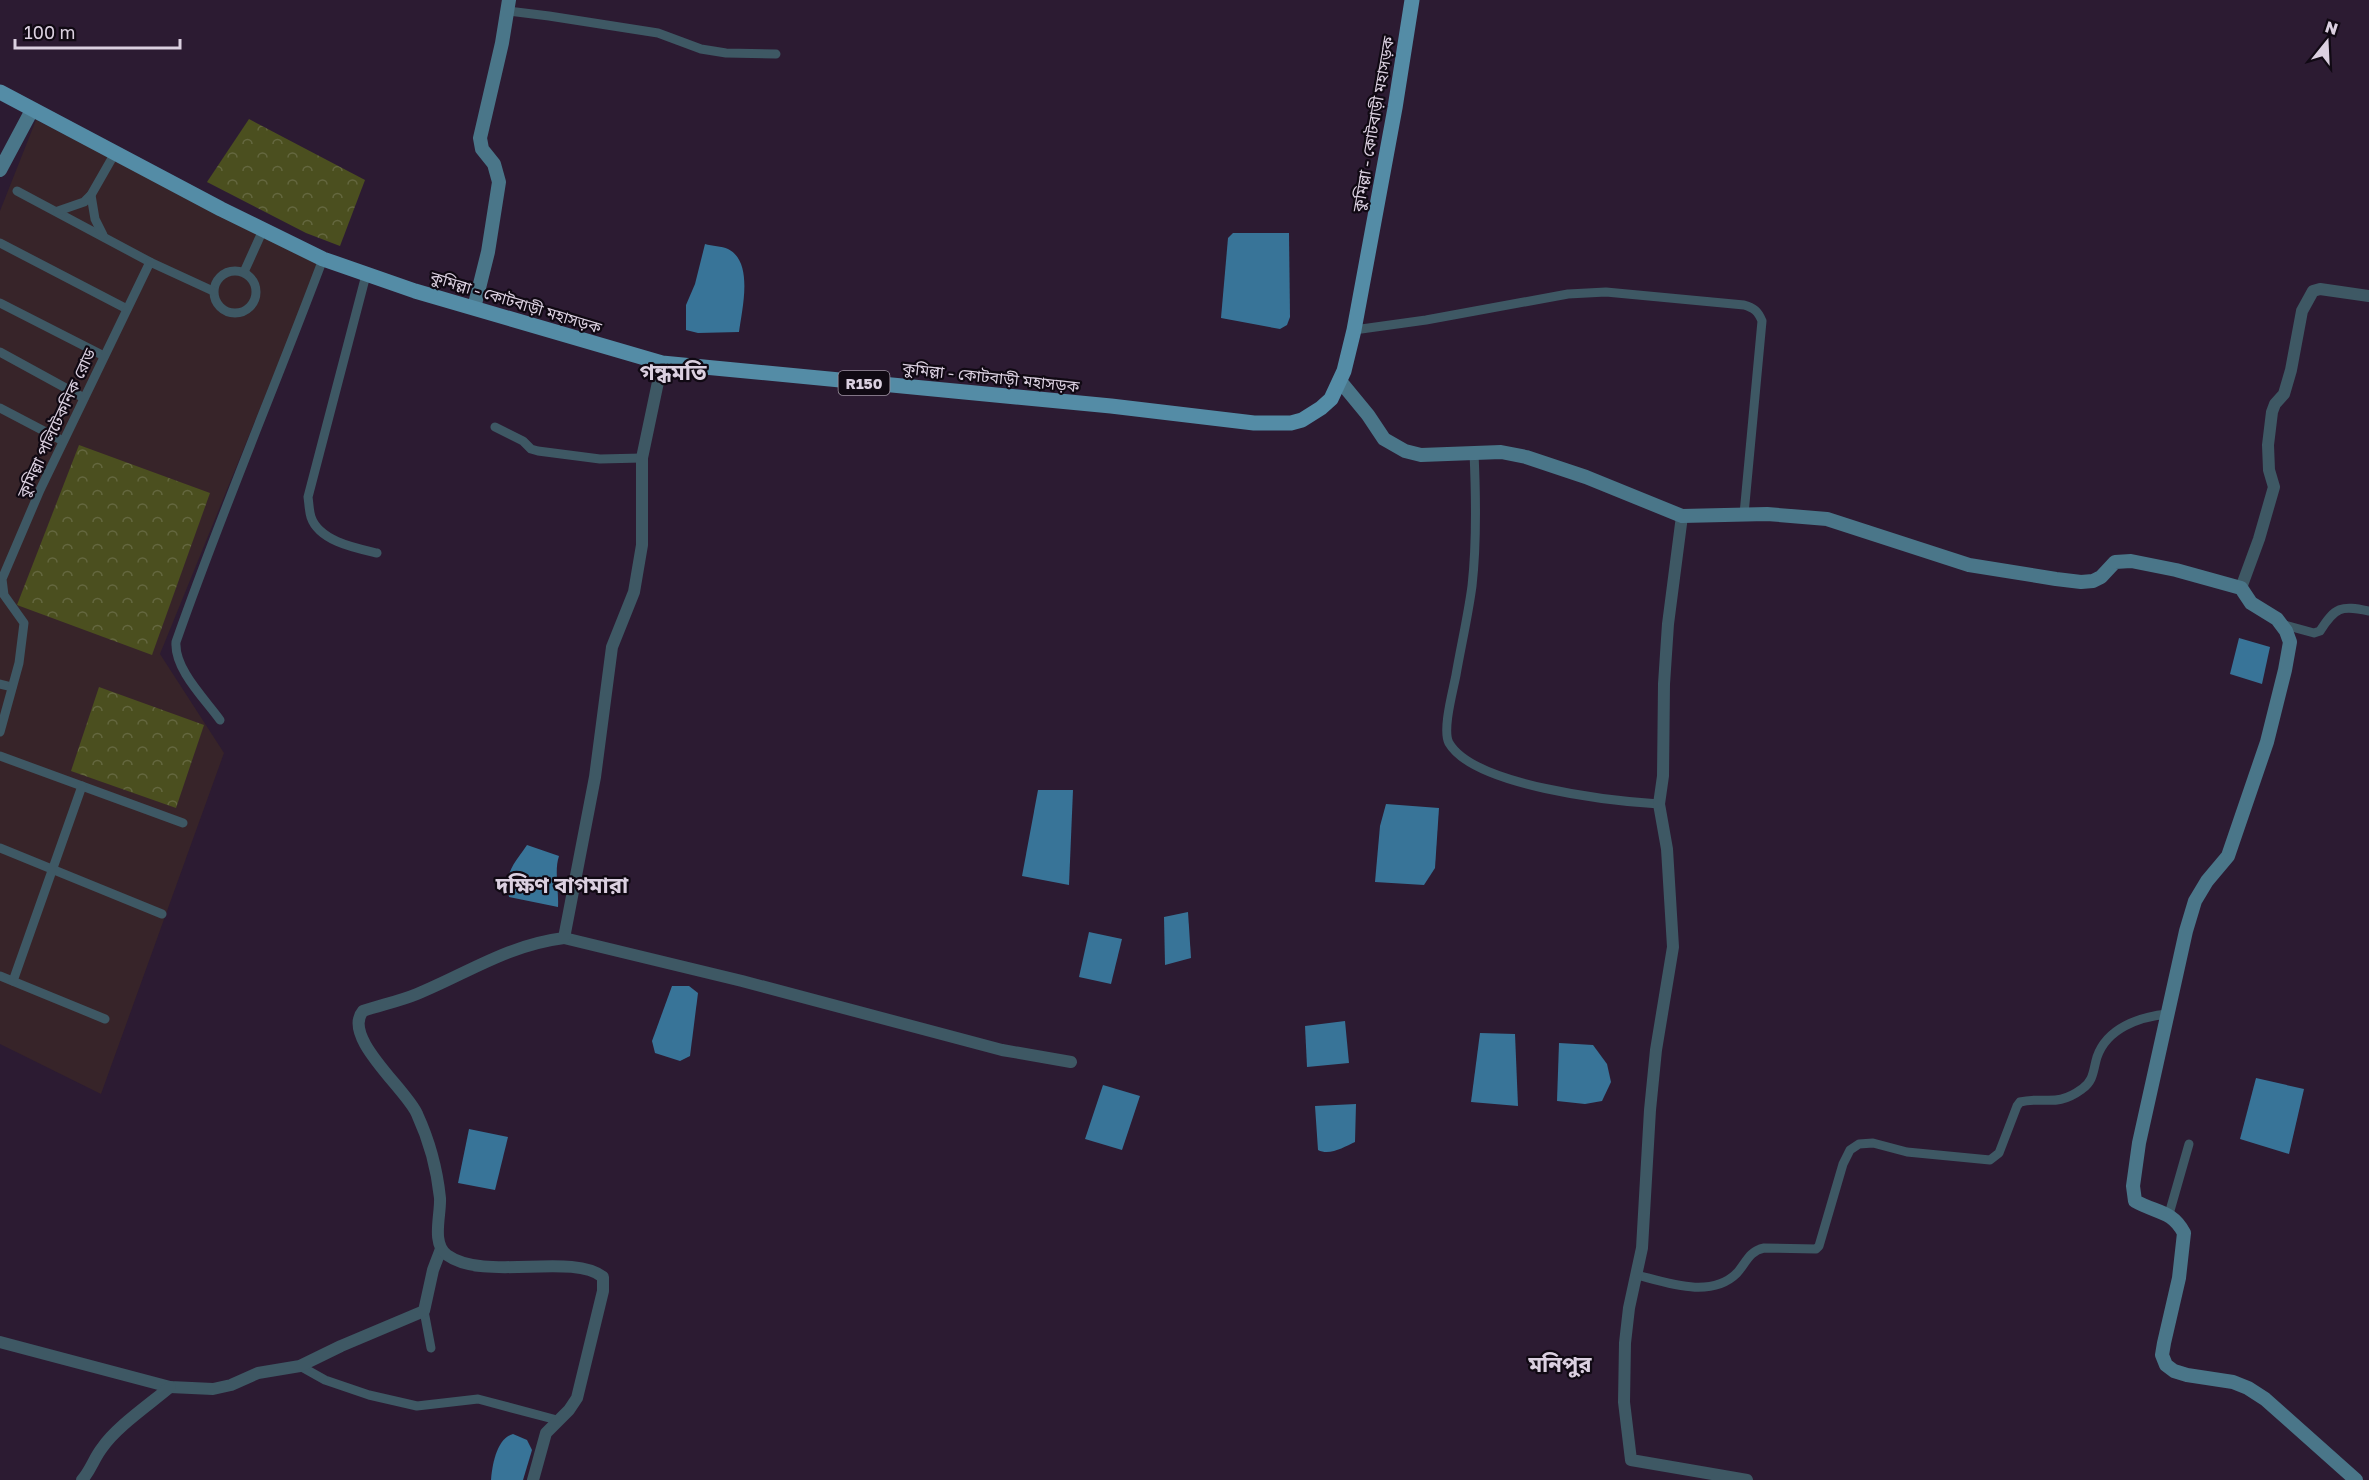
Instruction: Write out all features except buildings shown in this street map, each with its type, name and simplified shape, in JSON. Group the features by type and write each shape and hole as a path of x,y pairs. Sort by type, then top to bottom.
{"main road":[{"name":"কুমিল্লা - কোটবাড়ী মহাসড়ক","path":"32,110 323,259 366,275 662,363 1275,424 1302,420 1321,408 1331,399 1340,381 1354,330 1395,108 1412,0"},
{"path":"474,308 488,252 499,182 494,164 482,148 480,138 508,6"},
{"name":"R150","path":"0,92 32,110"},
{"path":"0,170 32,110"},
{"path":"1340,381 1384,439 1404,451 1421,454 1501,452 1526,457 1586,477 1682,516 1744,514 1827,519 1969,565 2056,579 2081,582 2093,580 2101,577 2115,562 2122,561 2176,570 2241,588 2252,603 2277,619 2286,631 2290,642 2286,670 2267,742 2228,856 2207,881 2195,901 2167,1014 2139,1143 2133,1186 2135,1201 2150,1210 2169,1214 2181,1226 2184,1233 2185,1242 2164,1343 2163,1355 2166,1365 2174,1371 2187,1375 2233,1382 2248,1388 2265,1399 2356,1480"}],"street":[{"path":"508,6 549,16 658,33 700,49 726,53 776,54"},
{"path":"58,212 84,202 92,195 115,153"},
{"path":"17,191 150,262 213,291"},
{"path":"92,195 94,219 105,237"},
{"path":"244,272 263,230"},
{"path":"0,243 127,309"},
{"path":"220,720 180,664 175,653 176,642 203,564 283,367 323,259"},
{"name":"কুমিল্লা পলিটেকনিক রোড","path":"0,732 19,663 24,623 4,595 1,586 2,579 63,441 150,262"},
{"path":"236,270 244,272 255,283 256,295 252,306 242,314 228,313 216,303 213,291 218,279 226,272 236,270"},
{"path":"366,275 308,497 312,519 327,536 345,545 377,553"},
{"path":"2241,588 2259,539 2274,487 2269,470 2269,424 2275,404 2284,394 2302,311 2313,291 2320,289 2369,296"},
{"path":"1354,330 1426,320 1568,294 1606,292 1744,304 1753,308 1759,313 1762,321 1744,514"},
{"path":"0,303 104,356"},
{"path":"0,352 84,398"},
{"path":"564,938 595,777 612,647 634,592 642,545 642,458 662,363"},
{"path":"0,408 63,441"},
{"path":"495,427 538,451 600,459 642,458"},
{"path":"1474,453 1475,523 1472,585 1448,717 1447,740 1456,752 1470,761 1513,781 1623,801 1659,804"},
{"path":"1682,516 1668,624 1664,684 1663,776 1659,804 1667,849 1673,947 1656,1050 1650,1110 1644,1226 1625,1344 1624,1402 1629,1458 1633,1462 1747,1480"},
{"path":"2281,624 2314,633 2320,631 2335,611 2355,608 2369,611"},
{"path":"0,684 12,687"},
{"path":"0,756 183,823"},
{"path":"13,981 82,786"},
{"path":"0,848 162,914"},
{"path":"431,1348 424,1311 433,1270 441,1249 438,1231 440,1199 428,1141 417,1112 360,1037 359,1016 363,1011 416,994 515,948 540,941 564,938 742,981 1002,1050 1071,1062"},
{"path":"0,976 105,1019"},
{"path":"1637,1275 1690,1286 1719,1285 1737,1273 1756,1250 1764,1248 1816,1249 1819,1246 1843,1164 1850,1150 1859,1144 1873,1143 1907,1152 1990,1160 1999,1153 2020,1102 2062,1100 2082,1089 2091,1082 2100,1048 2110,1036 2140,1019 2167,1014"},
{"path":"2169,1214 2189,1144"},
{"path":"441,1249 447,1255 467,1264 582,1268 603,1277 603,1292 577,1398 569,1410 546,1433 532,1480"},
{"path":"0,1342 170,1387 213,1389 231,1385 258,1373 300,1366 424,1311"},
{"path":"300,1366 325,1380 369,1395 417,1406 478,1399 557,1420"},
{"path":"82,1480 101,1448 110,1438 170,1387"}],"shaded area":[{"path":"36,120 319,264 160,654 224,753 101,1094 0,1044 0,211"}],"green space":[{"path":"249,119 365,180 340,246 306,233 207,182"},
{"path":"79,445 210,493 152,655 17,605"},
{"path":"99,687 204,725 176,808 71,771"}],"water":[{"path":"1233,233 1289,233 1290,317 1287,325 1280,329 1221,318 1228,238"},
{"path":"705,244 728,249 736,255 741,264 744,275 744,299 739,332 698,333 686,330 686,305 695,284"},
{"path":"2239,638 2270,647 2262,684 2230,674"},
{"path":"1038,790 1073,790 1069,885 1022,876"},
{"path":"1386,804 1439,808 1435,868 1424,885 1375,882 1380,826"},
{"path":"527,845 559,856 558,907 509,897 509,874"},
{"path":"1188,912 1191,958 1165,965 1164,917"},
{"path":"1089,932 1122,939 1111,984 1079,977"},
{"path":"672,986 689,986 698,993 690,1056 680,1061 655,1053 652,1041"},
{"path":"1345,1021 1349,1063 1307,1067 1305,1026"},
{"path":"1480,1033 1515,1034 1518,1106 1471,1102"},
{"path":"1559,1043 1593,1045 1607,1064 1611,1082 1602,1101 1585,1104 1557,1101"},
{"path":"2256,1078 2304,1089 2289,1154 2240,1139"},
{"path":"1103,1085 1140,1096 1122,1150 1085,1139"},
{"path":"1356,1104 1355,1142 1332,1151 1318,1150 1315,1106"},
{"path":"469,1129 508,1137 495,1190 458,1183"},
{"path":"513,1434 527,1440 532,1450 523,1480 491,1480 499,1446"}],"district":[{"name":"গন্ধমতি","path":"673,371"},
{"name":"দক্ষিণ বাগমারা","path":"562,884"},
{"name":"মনিপুর","path":"1560,1363"}]}
